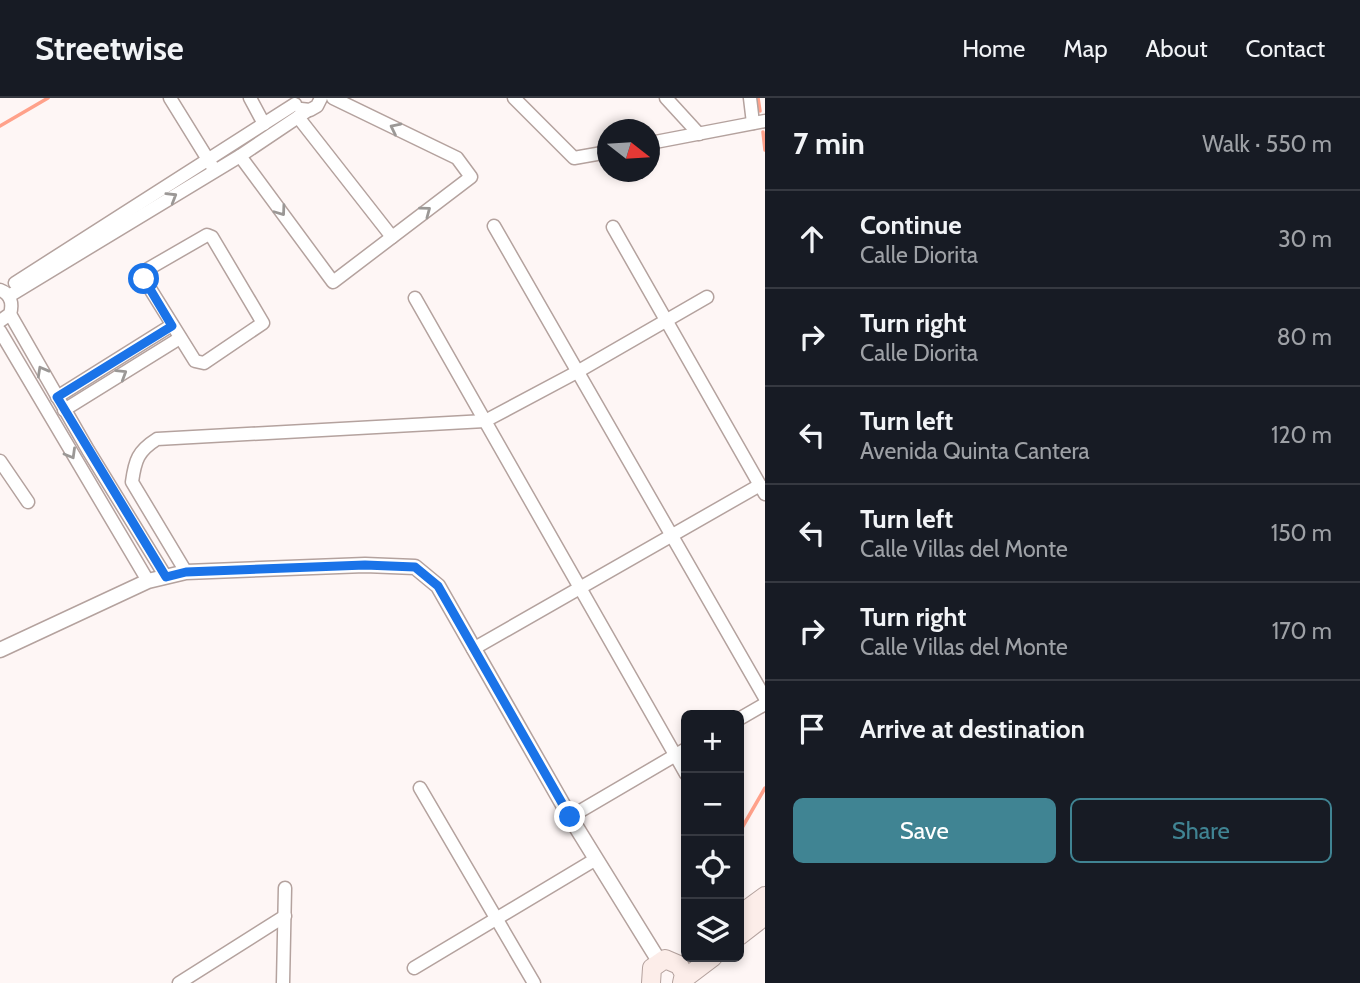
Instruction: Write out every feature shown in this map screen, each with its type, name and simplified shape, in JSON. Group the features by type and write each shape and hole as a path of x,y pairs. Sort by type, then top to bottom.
{"main road":[{"path":"744,911 765,896"},
{"path":"744,932 765,916"},
{"path":"654,972 681,953"},
{"path":"654,972 679,965 683,981 707,962"}],"street":[{"path":"170,98 212,166"},
{"path":"250,98 264,124"},
{"path":"166,577 57,397 5,318 12,305 4,292 212,166 264,124 298,107 317,106 321,98"},
{"path":"240,156 333,282 471,177 457,158 333,98"},
{"path":"514,98 574,158 597,154"},
{"path":"666,98 699,134"},
{"path":"660,141 759,122 750,98"},
{"path":"212,166 240,156 298,107"},
{"path":"298,107 392,237"},
{"path":"494,226 765,701 744,716"},
{"path":"473,649 672,536 762,489 613,228"},
{"path":"203,236 212,237 263,323 204,363 195,362 172,326 144,279 145,274 148,269 203,236"},
{"path":"186,572 132,482 134,466 142,448 157,439 485,421 577,372 707,296"},
{"path":"415,298 580,588 681,752 570,817"},
{"path":"57,397 172,326"},
{"path":"0,331 148,581"},
{"path":"64,410 180,338"},
{"path":"0,461 28,502"},
{"path":"0,650 148,581 186,572 365,565 415,567 438,586 596,859 654,972"},
{"path":"420,788 534,983"},
{"path":"414,968 596,859"},
{"path":"283,983 285,888"},
{"path":"180,983 285,916"}],"waterway":[{"path":"0,126 48,98"},
{"path":"758,98 760,111"},
{"path":"763,132 765,150"},
{"path":"744,824 765,788"}],"route":[{"path":"144,279 172,326 57,397 166,577 186,572 365,565 415,567 438,586 570,817"}]}
